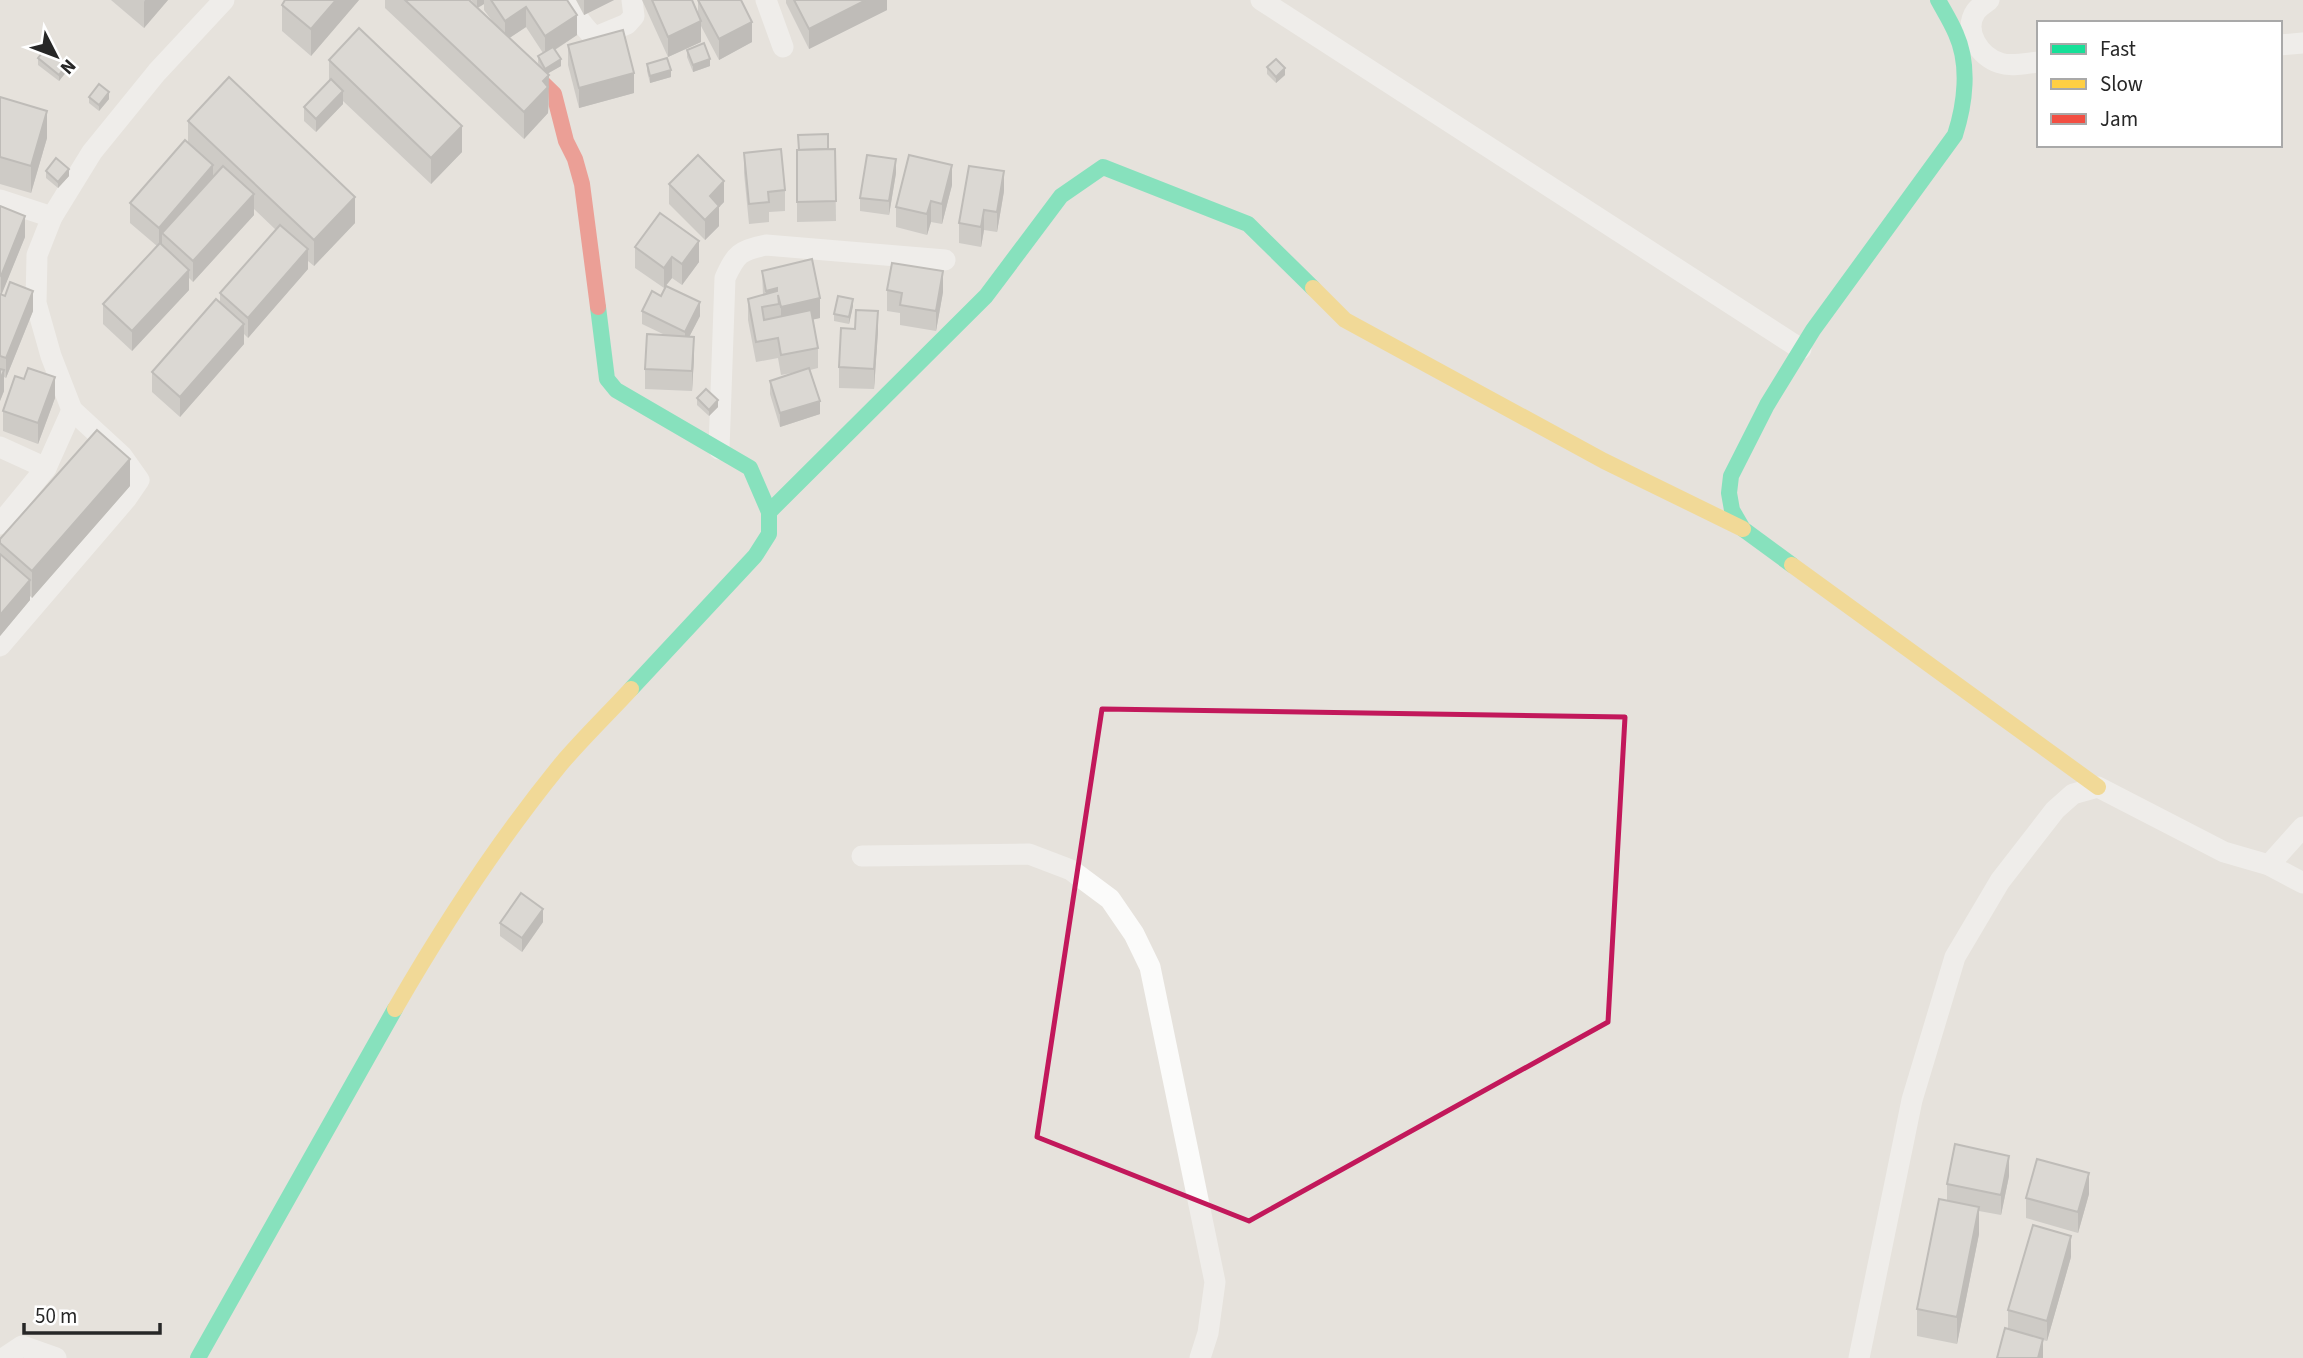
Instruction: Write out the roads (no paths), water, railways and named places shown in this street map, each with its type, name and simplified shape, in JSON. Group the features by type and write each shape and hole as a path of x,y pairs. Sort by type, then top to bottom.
{"street":[{"path":"0,646 126,499 139,480 122,456 72,410 51,356 36,303 37,255 52,217 92,152 157,72 224,0"},
{"path":"564,0 591,34 597,36 626,24 634,16 632,0"},
{"path":"766,0 783,47"},
{"path":"1261,0 1801,349"},
{"path":"1743,529 1732,510 1728,492 1731,476 1767,405 1813,330 1955,135 1964,106 1963,62 1957,35 1938,0"},
{"path":"1989,0 1976,11 1972,22 1976,46 1986,58 2003,65 2037,62"},
{"path":"2282,45 2303,43"},
{"path":"198,1358 415,975 510,830 564,762 755,556 769,534 769,512 750,468 617,390 607,379 582,184 575,159 566,141 554,94 507,47"},
{"path":"769,512 986,296 1061,196 1102,167 1248,224 1345,320 1605,461 1743,529 2098,787 2224,852 2269,865 2303,883"},
{"path":"0,200 52,217"},
{"path":"719,449 725,278 734,259 746,249 766,245 946,260"},
{"path":"0,524 46,468 72,410"},
{"path":"0,447 46,468"},
{"path":"1859,1358 1912,1100 1955,957 2000,881 2032,837 2073,794 2098,787"},
{"path":"2269,865 2303,827"},
{"path":"862,856 1029,854 1071,870 1110,899 1134,934 1150,967 1215,1282 1208,1332 1200,1358"},
{"path":"4,1358 22,1346 57,1358"}]}
